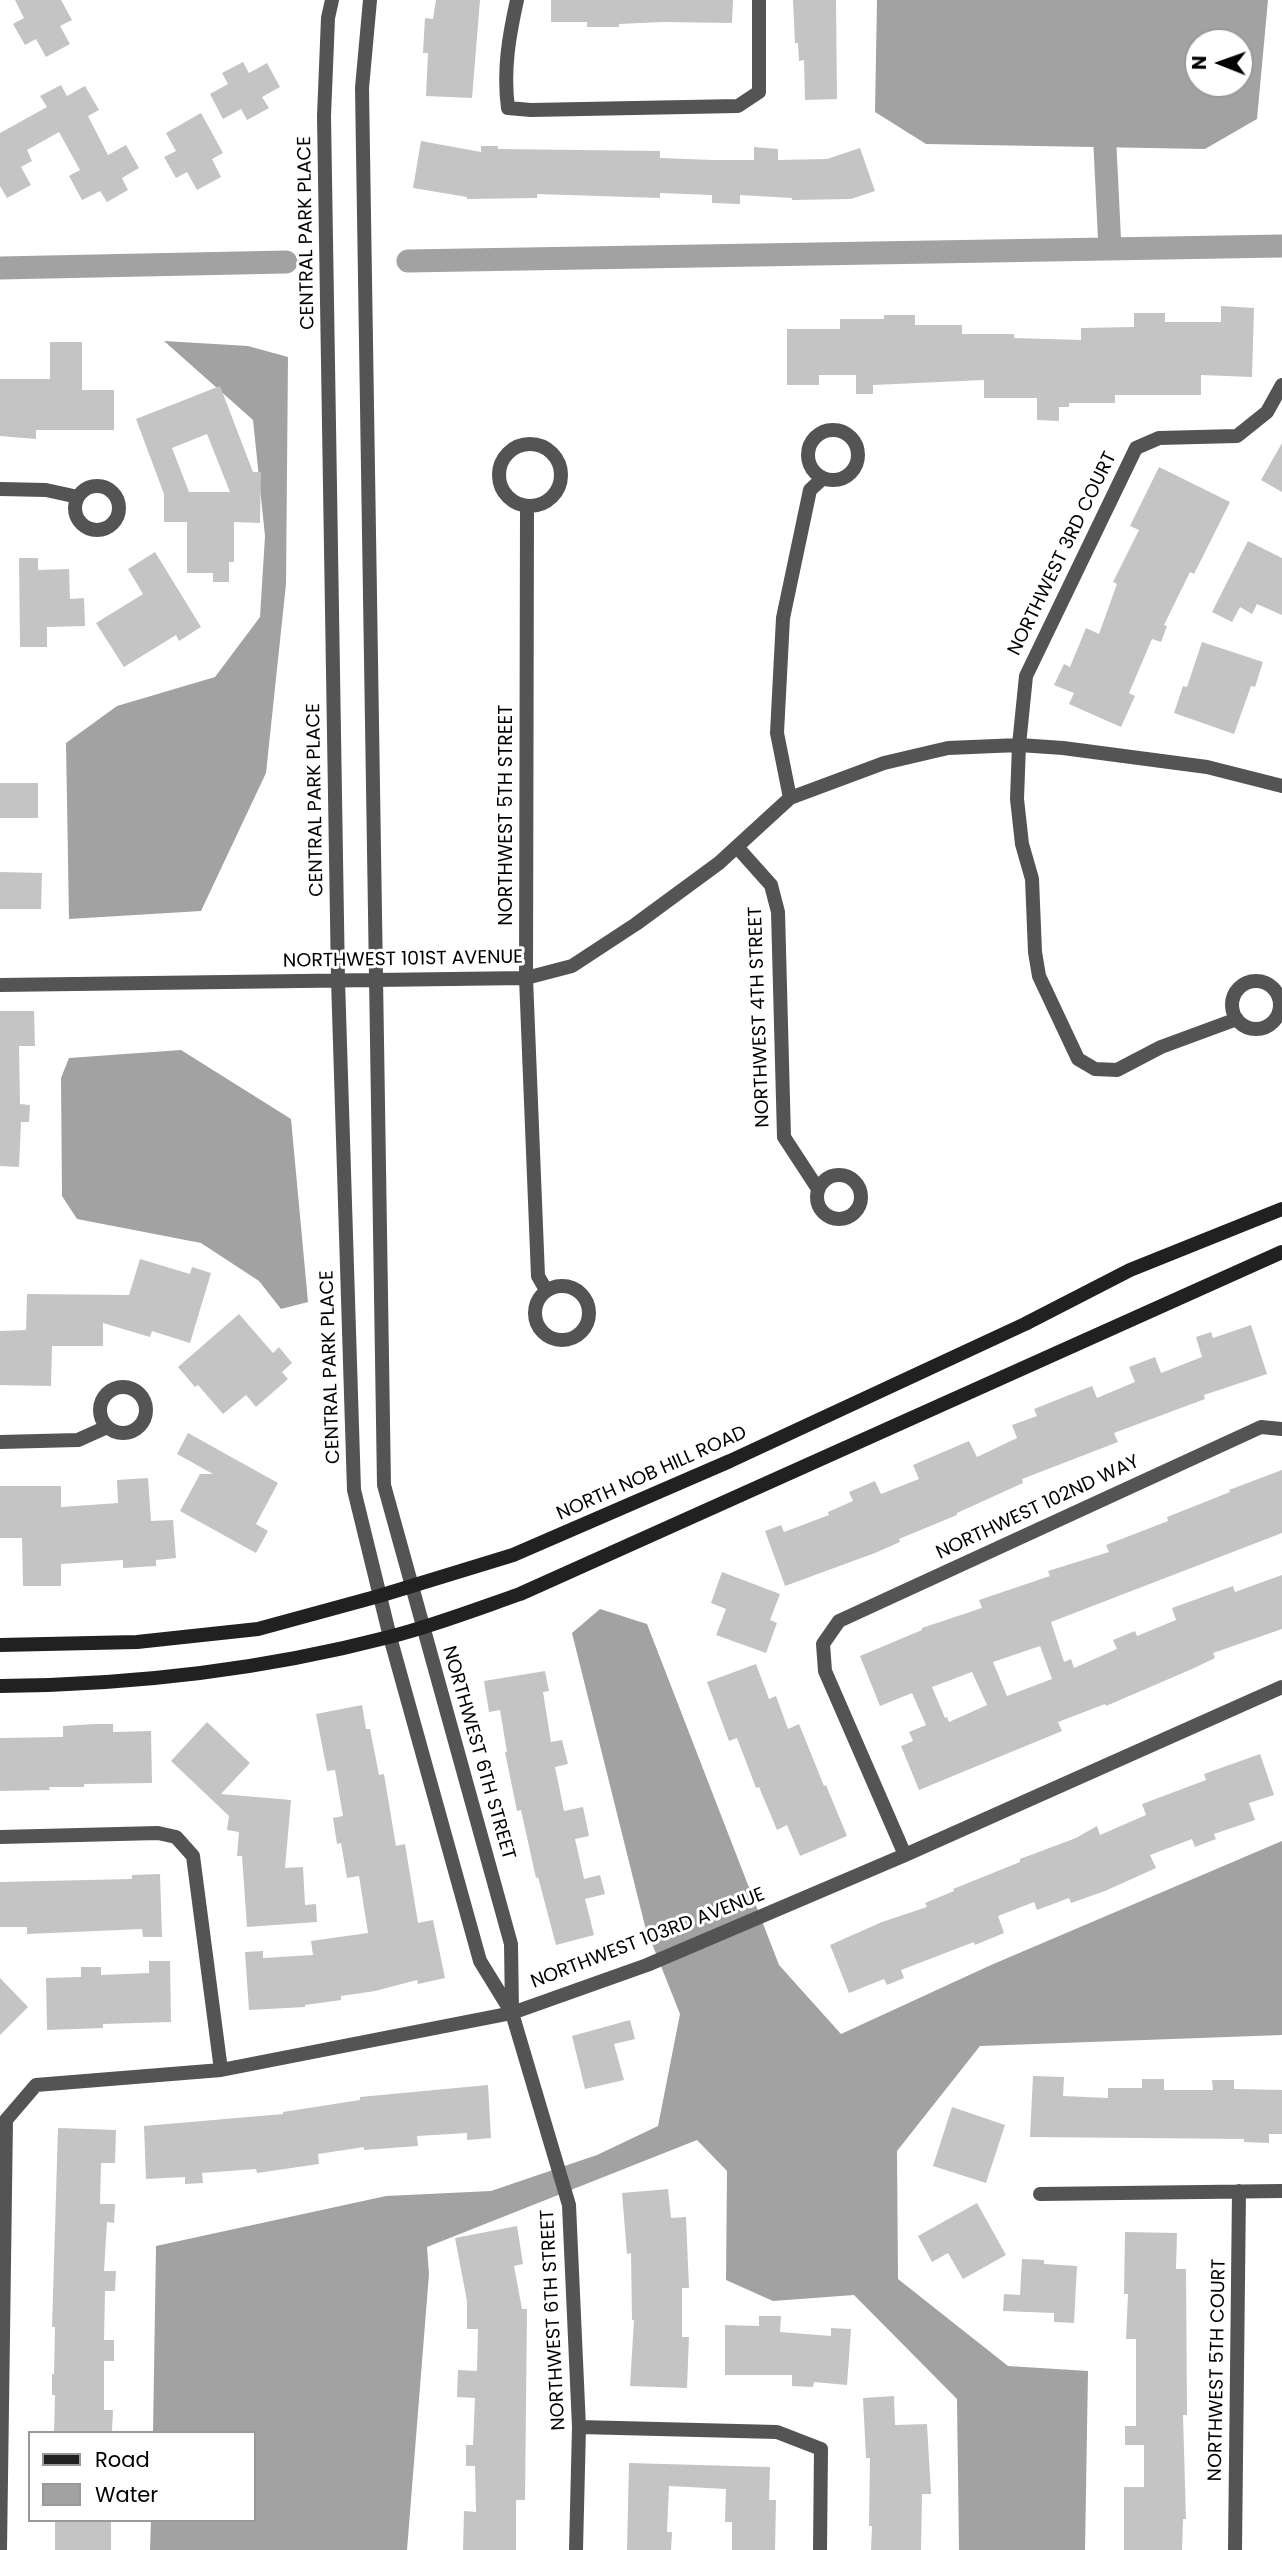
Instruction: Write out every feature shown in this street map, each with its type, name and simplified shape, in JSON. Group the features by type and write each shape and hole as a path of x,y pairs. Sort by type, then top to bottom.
{"main road":[{"name":"NORTH NOB HILL ROAD","path":"0,1645 137,1642 258,1629 379,1596 526,1550 730,1461 1001,1335 1130,1270 1282,1209"},
{"path":"0,1686 44,1686 169,1677 263,1665 390,1637 423,1627 520,1594 1282,1252"}],"street":[{"name":"CENTRAL PARK PLACE","path":"332,0 328,18 324,116 338,980 354,1489 390,1637"},
{"path":"370,0 362,88 384,1485 412,1586"},
{"path":"517,0 508,45 505,85 508,108 531,110 738,106 759,92 759,0"},
{"name":"NORTHWEST 3RD COURT","path":"1237,1019 1161,1047 1117,1070 1095,1069 1078,1059 1039,976 1035,952 1032,879 1022,844 1017,799 1019,745 1026,676 1136,448 1159,438 1237,436 1268,412 1282,385"},
{"path":"534,444 553,453 559,462 560,484 548,501 527,506 509,498 503,490 499,471 502,462 515,447 534,444"},
{"path":"790,798 777,733 783,618 810,490 823,478"},
{"path":"0,489 46,490 78,497"},
{"name":"NORTHWEST 5TH STREET","path":"527,506 526,978 538,1276 546,1290"},
{"name":"NORTHWEST 101ST AVENUE","path":"0,985 526,978 572,966 636,924 719,863 790,798 884,764 948,748 1019,745 1063,748 1207,767 1281,783"},
{"name":"NORTHWEST 4TH STREET","path":"737,846 771,885 778,912 784,1137 818,1189"},
{"path":"0,1442 78,1440 107,1427"},
{"name":"NORTHWEST 102ND WAY","path":"905,1855 825,1671 823,1644 839,1621 1261,1427 1282,1429"},
{"name":"NORTHWEST 6TH STREET","path":"412,1586 511,1944 512,2013"},
{"name":"NORTHWEST 6TH STREET","path":"390,1637 481,1961 512,2013 569,2204 579,2427 576,2550"},
{"name":"NORTHWEST 103RD AVENUE","path":"1,2418 6,2120 36,2085 221,2070 512,2013 647,1965 905,1855 1282,1687"},
{"path":"0,1837 158,1833 176,1837 193,1856 221,2070"},
{"name":"NORTHWEST 5TH COURT","path":"1235,2550 1239,2191"},
{"path":"1040,2194 1282,2191"},
{"path":"0,2550 1,2418"},
{"path":"579,2427 778,2432 821,2449 820,2550"}],"water":[{"path":"877,0 1268,0 1257,119 1205,149 926,144 875,112"},
{"path":"164,341 248,346 288,357 286,584 266,773 201,911 69,919 66,743 117,706 215,677 260,617 265,536 253,420"},
{"path":"181,1050 291,1119 308,1302 281,1309 259,1281 201,1243 77,1219 62,1196 61,1078 69,1058"},
{"path":"600,1609 647,1624 779,1965 841,2034 991,1965 1282,1841 1282,2035 980,2046 897,2151 898,2279 1008,2366 1088,2371 1085,2550 959,2550 957,2399 854,2295 773,2301 726,2280 727,2171 697,2140 427,2247 429,2274 407,2550 150,2550 151,2522 256,2522 256,2431 153,2431 156,2246 386,2196 491,2191 597,2155 658,2126 680,2014 645,1926 572,1633"}],"building":[{"path":"15,0 61,0 72,20 60,26 70,44 46,57 36,39 25,45 13,24 24,18"},
{"path":"436,0 480,0 472,98 426,96 428,53 423,53 425,18 433,19"},
{"path":"551,0 733,0 732,23 662,22 619,24 619,27 587,27 587,22 551,22"},
{"path":"793,0 836,0 837,99 805,100 804,60 799,61 798,43 795,43"},
{"path":"243,62 249,73 267,63 280,87 262,97 269,108 247,120 241,109 223,119 210,94 228,84 222,73"},
{"path":"61,85 67,96 85,86 99,110 88,116 108,155 126,145 139,168 122,178 128,190 107,202 100,191 82,200 69,176 80,170 59,132 27,150 32,161 21,167 31,185 7,198 0,186 0,133 47,107 40,96"},
{"path":"201,113 223,153 212,159 221,177 197,190 187,172 176,178 164,157 176,151 166,133"},
{"path":"421,141 481,152 481,146 498,146 498,149 660,151 660,158 713,160 754,160 754,147 778,149 778,160 827,159 860,148 875,191 851,199 792,200 740,195 740,204 712,203 712,195 660,193 660,198 537,194 537,198 467,199 413,188"},
{"path":"1221,306 1254,308 1252,377 1201,375 1201,395 1115,395 1115,403 1069,403 1069,407 1059,407 1059,421 1037,420 1037,398 984,398 984,380 873,385 873,394 856,394 856,375 819,375 819,385 787,385 787,329 840,329 840,319 884,319 884,315 915,315 915,325 962,325 962,334 1014,334 1014,338 1081,340 1081,328 1134,327 1134,313 1165,313 1165,322 1221,322"},
{"path":"50,342 82,342 82,390 114,390 114,430 36,430 36,439 0,436 0,379 50,379"},
{"path":"220,386 253,472 261,472 260,523 234,522 234,562 229,562 229,582 213,582 213,573 187,573 187,522 164,522 164,494 136,419","holes":["207,434 230,492 189,492 172,448"]},
{"path":"1282,443 1282,492 1261,480"},
{"path":"1159,467 1230,502 1194,574 1190,572 1164,625 1167,626 1161,642 1152,639 1129,693 1135,696 1121,727 1069,704 1074,693 1054,685 1064,664 1070,667 1086,628 1099,634 1117,584 1113,582 1139,530 1130,526"},
{"path":"1248,541 1282,558 1282,615 1257,604 1252,614 1240,607 1232,622 1212,612"},
{"path":"155,552 201,627 179,641 176,635 124,667 96,623 143,594 128,569"},
{"path":"19,558 38,558 38,570 69,569 70,599 84,598 85,626 47,627 47,647 20,647"},
{"path":"1202,642 1263,662 1255,687 1251,686 1234,734 1174,713 1183,686 1187,687"},
{"path":"0,783 38,783 38,818 0,818"},
{"path":"0,872 42,873 41,909 0,909"},
{"path":"0,1011 34,1011 35,1046 19,1046 20,1104 30,1105 29,1122 21,1122 19,1167 0,1166"},
{"path":"140,1259 190,1274 192,1267 211,1273 190,1343 152,1331 150,1337 103,1323 103,1346 52,1346 51,1386 0,1385 0,1331 26,1330 27,1294 129,1295"},
{"path":"239,1314 273,1353 279,1347 292,1363 282,1372 288,1379 256,1407 246,1395 223,1414 178,1367"},
{"path":"1251,1325 1267,1374 1204,1395 1205,1399 1114,1433 1118,1442 1022,1479 1023,1483 899,1539 900,1542 875,1553 785,1586 765,1531 781,1525 784,1532 829,1515 828,1512 853,1501 849,1492 875,1481 881,1494 919,1479 913,1465 969,1441 977,1457 1017,1438 1012,1425 1037,1416 1034,1409 1092,1386 1097,1398 1135,1382 1129,1367 1155,1357 1161,1373 1202,1357 1196,1337 1211,1332 1213,1338"},
{"path":"188,1433 278,1483 256,1524 268,1531 256,1553 180,1511 200,1474 213,1474 177,1454"},
{"path":"1282,1470 1282,1533 1051,1622 1064,1662 1071,1659 1074,1668 1117,1649 1113,1640 1135,1631 1137,1636 1176,1620 1172,1608 1233,1586 1235,1592 1282,1575 1282,1629 1213,1653 1215,1658 1192,1669 1106,1706 1105,1704 1058,1722 1062,1731 919,1790 901,1746 913,1741 909,1732 926,1725 912,1693 880,1706 860,1656 922,1628 982,1608 979,1600 1050,1576 1048,1571 1109,1552 1106,1545 1168,1521 1167,1517 1230,1492 1229,1490","holes":["1040,1646 1052,1679 1007,1696 993,1662","972,1672 987,1705 949,1722 932,1687"]},
{"path":"148,1478 151,1521 173,1520 176,1558 156,1560 156,1566 123,1568 123,1560 61,1564 61,1586 23,1586 22,1538 0,1538 0,1486 61,1486 61,1507 118,1503 117,1480"},
{"path":"722,1572 780,1594 770,1620 777,1623 766,1653 716,1635 726,1609 711,1603"},
{"path":"756,1664 769,1699 776,1696 788,1729 799,1724 847,1836 800,1856 787,1825 777,1830 759,1787 756,1788 737,1738 729,1741 707,1682"},
{"path":"545,1671 549,1691 543,1692 551,1742 562,1740 568,1764 555,1767 564,1811 583,1807 589,1836 575,1839 584,1879 600,1875 605,1894 585,1899 594,1935 556,1945 538,1877 536,1878 521,1810 517,1811 500,1710 489,1712 484,1681"},
{"path":"362,1705 366,1729 370,1729 379,1775 384,1774 396,1846 405,1844 418,1923 433,1920 445,1978 418,1984 417,1980 375,1991 341,1996 341,2000 305,2007 249,2010 245,1952 263,1951 263,1958 313,1955 311,1941 368,1933 359,1876 347,1878 341,1843 337,1844 333,1818 343,1816 335,1770 327,1771 316,1714"},
{"path":"207,1722 250,1763 221,1794 291,1800 285,1868 303,1867 305,1905 316,1904 317,1922 247,1927 242,1856 237,1856 239,1832 227,1830 229,1816 171,1761"},
{"path":"113,1724 113,1732 151,1731 152,1783 84,1784 84,1787 49,1787 50,1790 0,1791 0,1738 63,1737 63,1726"},
{"path":"1260,1754 1274,1795 1249,1803 1255,1820 1214,1834 1216,1839 1195,1847 1192,1839 1150,1855 1156,1868 1105,1891 1071,1903 1069,1898 1037,1910 1034,1902 998,1916 1004,1933 901,1970 904,1978 887,1985 884,1979 849,1993 830,1945 882,1922 927,1907 925,1903 954,1891 953,1889 1076,1838 1097,1826 1100,1835 1146,1815 1142,1804 1206,1780 1204,1774"},
{"path":"160,1874 162,1937 143,1937 142,1929 27,1934 27,1927 0,1927 0,1882 132,1879 132,1875"},
{"path":"149,1961 170,1961 171,2022 103,2024 103,2028 47,2030 46,1978 81,1977 81,1967 101,1967 101,1975 149,1973"},
{"path":"0,1978 28,2007 0,2035"},
{"path":"630,2020 635,2039 614,2044 624,2080 585,2089 572,2036"},
{"path":"1033,2076 1064,2077 1063,2096 1108,2098 1108,2088 1142,2088 1142,2079 1164,2079 1164,2090 1213,2090 1212,2080 1234,2080 1234,2089 1282,2090 1282,2134 1269,2134 1269,2143 1244,2142 1244,2139 1030,2137"},
{"path":"488,2085 491,2138 467,2140 467,2133 417,2136 418,2146 364,2150 364,2147 318,2154 319,2164 257,2173 256,2169 202,2173 203,2183 185,2184 185,2177 146,2179 144,2126 283,2114 360,2100 360,2097"},
{"path":"952,2107 1005,2125 986,2183 933,2166"},
{"path":"58,2128 116,2130 115,2163 101,2163 100,2204 115,2204 114,2223 107,2222 104,2271 116,2271 115,2291 105,2291 104,2340 114,2340 114,2361 104,2361 104,2410 113,2410 112,2431 54,2431 55,2395 52,2395 52,2374 55,2327 52,2327"},
{"path":"668,2189 671,2218 686,2217 689,2288 682,2288 682,2337 689,2337 687,2388 630,2386 634,2320 631,2253 627,2254 622,2193"},
{"path":"977,2203 1006,2255 963,2279 948,2253 932,2262 918,2236"},
{"path":"517,2226 523,2264 514,2266 522,2309 527,2309 525,2500 516,2500 516,2550 463,2550 464,2511 476,2512 475,2466 466,2466 466,2445 473,2445 475,2398 457,2397 458,2370 477,2371 478,2329 467,2329 467,2301 455,2238"},
{"path":"1125,2232 1177,2233 1176,2269 1186,2269 1187,2415 1183,2415 1186,2519 1183,2519 1182,2550 1124,2550 1124,2487 1144,2487 1144,2445 1125,2445 1125,2426 1136,2426 1136,2339 1126,2339 1128,2294 1124,2294"},
{"path":"1022,2259 1044,2260 1044,2264 1077,2266 1074,2323 1054,2322 1054,2313 1003,2311 1004,2294 1020,2295"},
{"path":"759,2316 781,2316 780,2332 831,2336 831,2328 851,2329 847,2385 814,2382 813,2387 792,2386 792,2375 725,2375 725,2325 759,2326"},
{"path":"894,2396 895,2425 927,2424 931,2494 922,2494 921,2550 871,2550 870,2458 866,2458 863,2398"},
{"path":"629,2463 770,2467 769,2500 776,2500 775,2550 732,2550 732,2522 725,2522 726,2489 669,2486 667,2532 672,2532 671,2550 627,2550"},
{"path":"55,2522 111,2522 111,2550 55,2550"}],"waterway":[{"path":"1105,147 1110,249"},
{"path":"408,261 1282,246"},
{"path":"0,268 286,262"}]}
